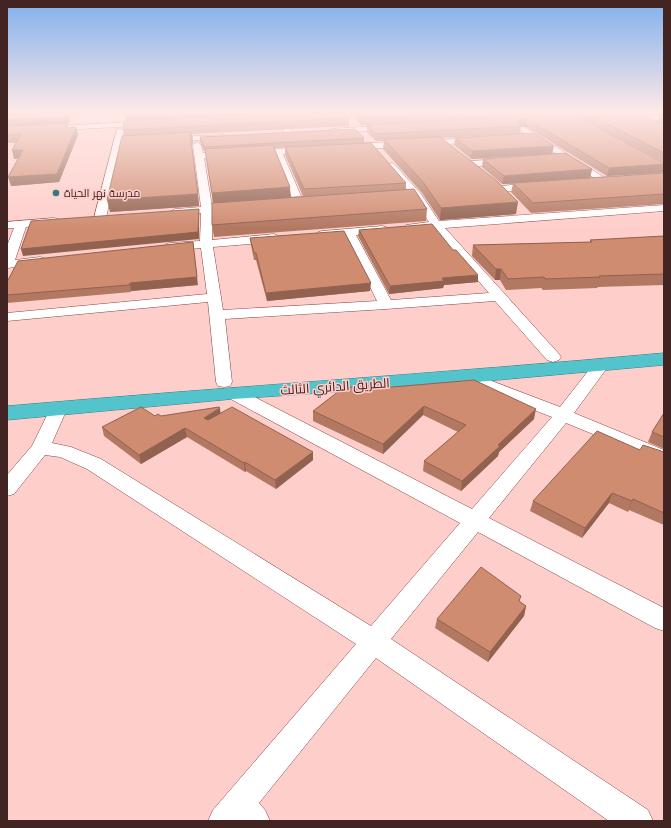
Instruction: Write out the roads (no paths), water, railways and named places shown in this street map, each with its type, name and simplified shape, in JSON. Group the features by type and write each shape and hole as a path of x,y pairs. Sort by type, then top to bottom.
{"highway":[{"name":"الطريق الدائري الثالث","path":"7,413 58,409 228,387 553,357 664,349"},
{"name":"الطريق الدائري الثالث","path":"7,399 228,387 465,377 664,359"}],"street":[{"path":"100,218 117,152"},
{"path":"199,152 207,210 206,243 228,387 664,620"},
{"path":"278,152 303,202 284,204"},
{"path":"200,156 285,152"},
{"path":"378,152 418,196 436,225 553,357"},
{"path":"556,152 609,181 590,182"},
{"path":"552,158 566,158"},
{"path":"482,174 467,162 514,161"},
{"path":"511,200 497,186 545,186"},
{"path":"402,196 418,196"},
{"path":"161,213 245,207"},
{"path":"310,235 436,225 524,214 661,210"},
{"path":"7,225 69,220"},
{"path":"21,224 7,263 53,260"},
{"path":"350,232 386,305"},
{"path":"160,248 286,237"},
{"path":"217,315 386,305 500,296"},
{"path":"7,317 214,297"},
{"path":"238,816 374,642 563,415 602,364"},
{"path":"465,377 563,415 664,457"},
{"path":"7,488 40,448 58,409"},
{"path":"40,448 64,451 94,464 374,642 636,821"}],"place":[{"name":"مدرسة نهر الحياة","path":"56,193"}]}
